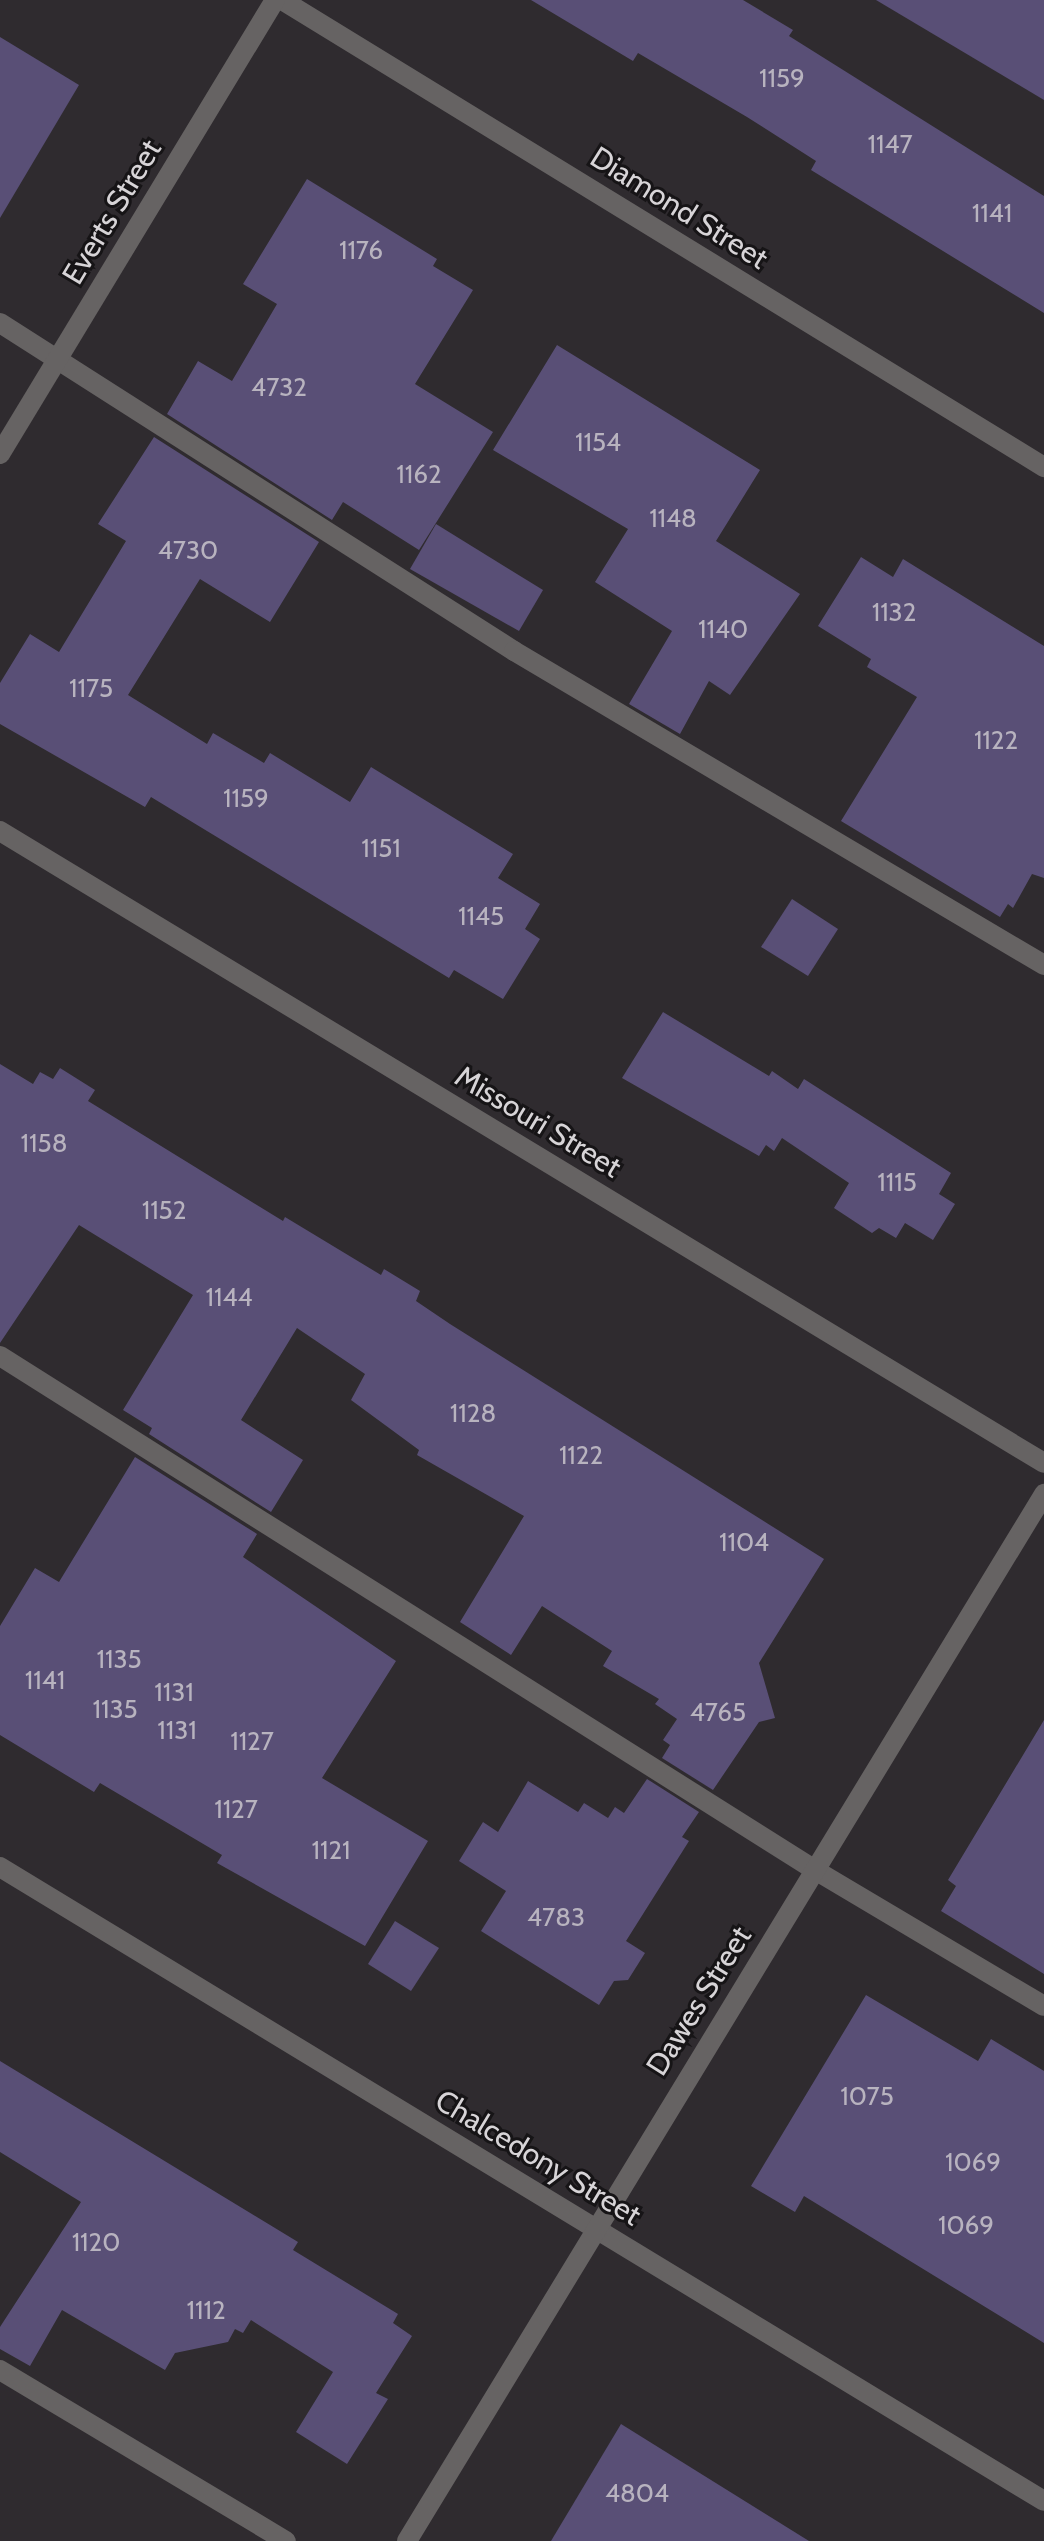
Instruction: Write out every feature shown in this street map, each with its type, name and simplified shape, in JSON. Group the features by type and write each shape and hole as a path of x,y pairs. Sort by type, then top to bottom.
{"street":[{"name":"Everts Street","path":"0,454 275,0"},
{"name":"Diamond Street","path":"282,0 1044,467"},
{"path":"0,323 514,651 1044,965"},
{"name":"Missouri Street","path":"0,831 1044,1463"},
{"path":"0,1356 815,1870 1044,2006"},
{"name":"Dawes Street","path":"407,2541 594,2228 1044,1494"},
{"name":"Chalcedony Street","path":"0,1867 1044,2501"},
{"path":"0,2370 286,2541"}],"building":[{"path":"531,0 743,0 793,30 789,36 1044,196 1044,313 811,170 816,161 747,117 638,53 633,61"},
{"path":"876,0 1044,0 1044,100"},
{"path":"0,37 79,85 0,218"},
{"path":"307,179 437,259 433,266 473,290 415,384 493,432 419,550 343,502 332,520 167,414 198,361 232,381 277,304 243,284"},
{"path":"557,345 760,470 716,541 800,594 730,695 709,681 680,734 629,704 672,631 595,582 628,529 493,450"},
{"path":"154,437 319,542 270,622 200,579 128,695 207,744 213,733 264,763 270,753 350,802 371,767 513,854 498,878 540,904 525,929 540,939 503,999 454,970 449,978 151,797 145,807 0,724 0,683 30,634 59,652 126,541 98,524"},
{"path":"436,524 543,590 519,631 410,569"},
{"path":"861,557 893,577 903,559 1044,646 1044,878 1032,874 1013,908 1008,904 1000,917 841,821 917,697 867,667 871,659 818,626"},
{"path":"792,899 838,929 808,976 761,947"},
{"path":"663,1012 769,1076 772,1071 798,1089 804,1079 951,1173 939,1194 955,1204 933,1240 905,1223 896,1238 879,1228 872,1233 834,1208 849,1183 782,1138 774,1151 766,1145 759,1156 622,1078"},
{"path":"0,1064 33,1084 40,1072 53,1079 60,1068 95,1090 88,1101 283,1221 285,1217 381,1275 384,1269 420,1291 416,1301 450,1324 824,1559 759,1663 775,1718 759,1722 713,1790 662,1758 670,1745 663,1740 677,1719 655,1704 659,1699 603,1666 612,1651 542,1606 511,1655 460,1622 524,1516 417,1455 419,1450 351,1400 365,1374 297,1328 241,1420 303,1460 271,1512 149,1434 152,1428 123,1410 193,1295 79,1225 0,1343"},
{"path":"135,1457 257,1534 243,1557 396,1661 322,1778 428,1841 365,1946 217,1863 222,1855 100,1783 94,1792 0,1735 0,1626 35,1568 59,1582"},
{"path":"1044,1720 1044,1974 941,1911 956,1886 948,1880"},
{"path":"647,1779 699,1812 682,1837 689,1841 626,1941 645,1953 628,1980 614,1981 599,2005 481,1931 506,1891 459,1861 483,1822 498,1832 528,1781 578,1812 584,1803 608,1818 615,1807 624,1813"},
{"path":"395,1921 439,1948 411,1991 368,1964"},
{"path":"866,1995 978,2061 991,2039 1044,2071 1044,2343 804,2196 795,2212 751,2186"},
{"path":"0,2061 298,2242 293,2250 398,2314 393,2323 412,2336 376,2393 388,2399 347,2464 296,2432 333,2372 251,2320 243,2333 235,2329 228,2342 175,2353 165,2370 62,2310 30,2366 0,2349 0,2327 81,2202 0,2152"},
{"path":"621,2424 809,2541 551,2541"}]}
